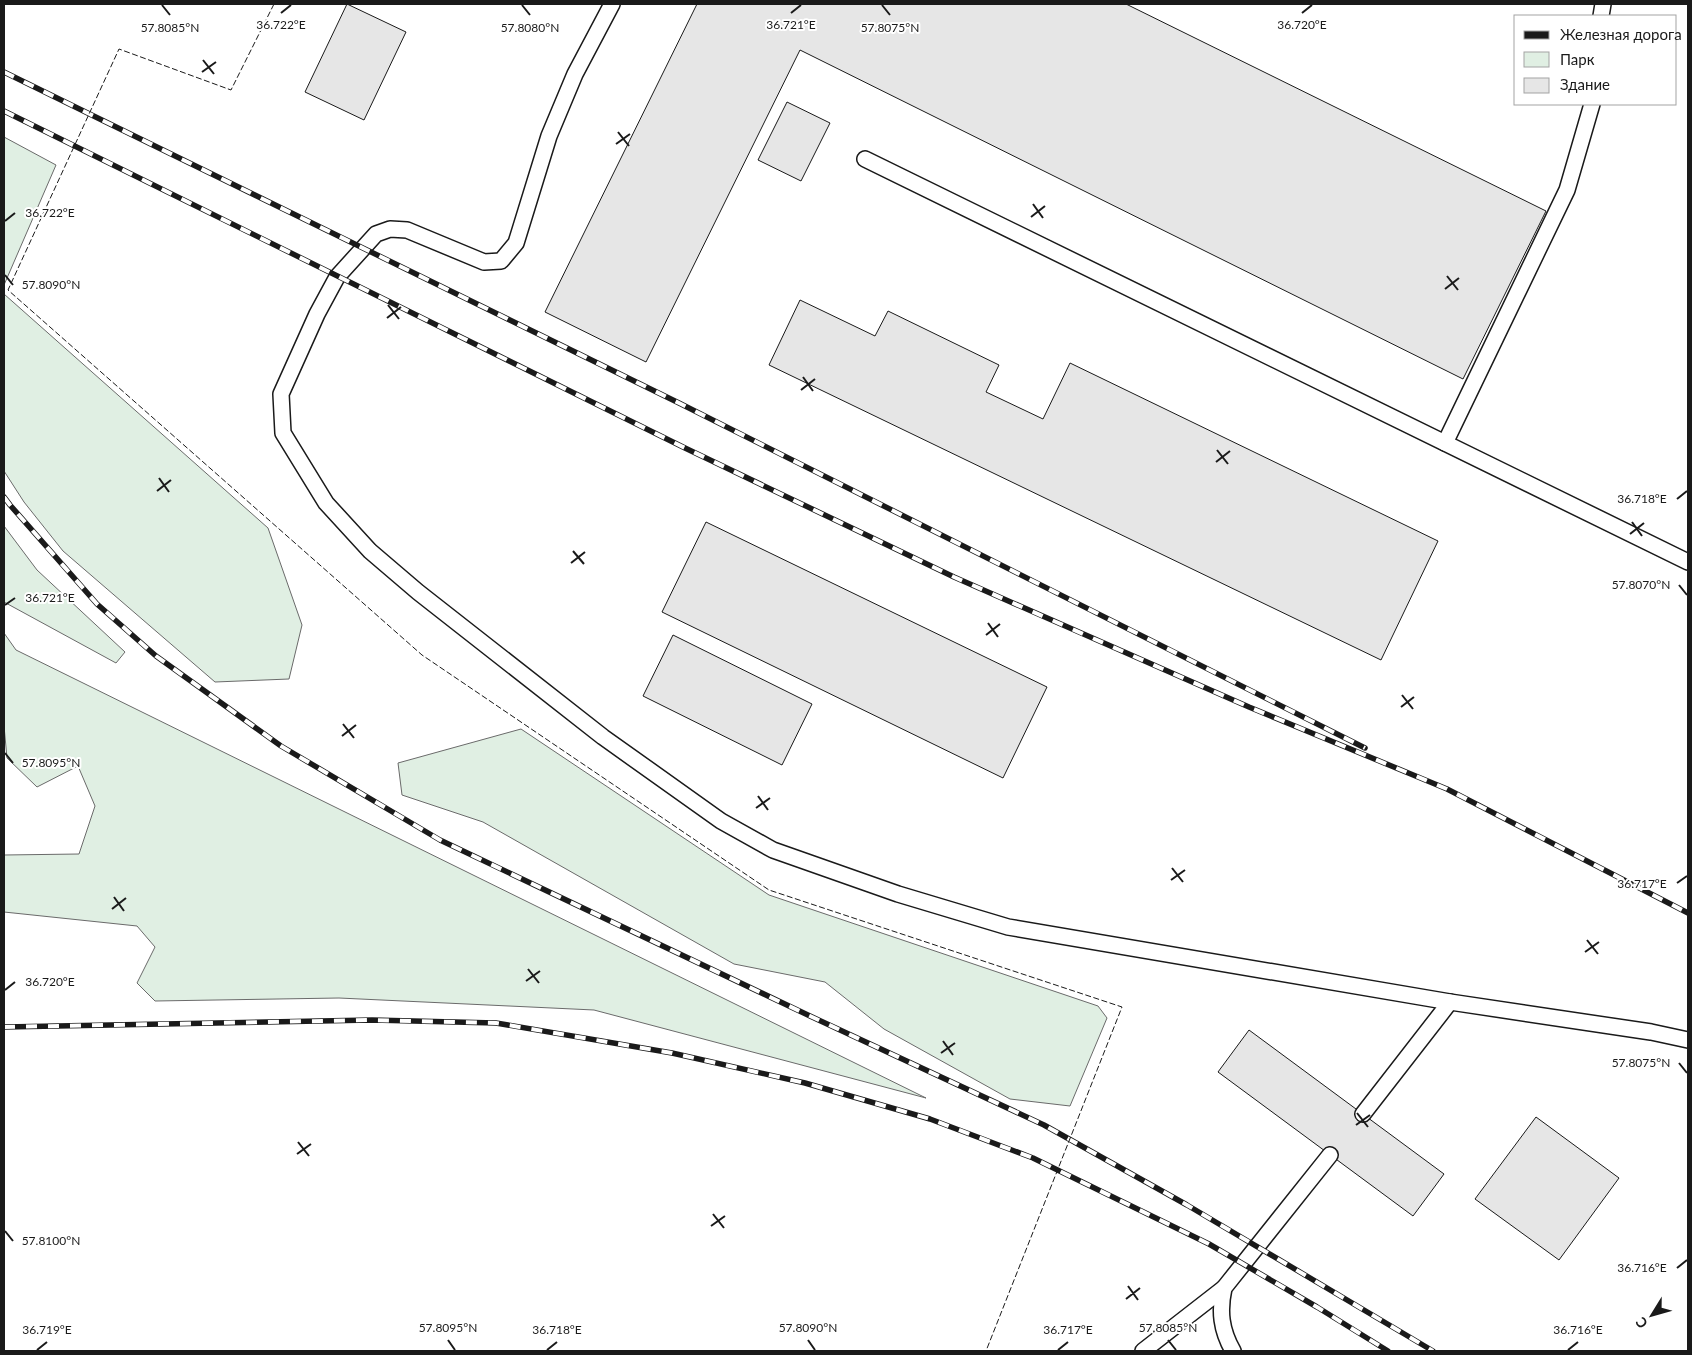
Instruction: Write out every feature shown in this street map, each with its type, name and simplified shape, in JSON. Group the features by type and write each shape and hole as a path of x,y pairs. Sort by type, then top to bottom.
{"lane":[{"path":"612,4 575,74 549,136 516,243 502,261 484,262 407,230 390,229 376,234 337,277 317,314 280,394 283,433 326,503 370,551 418,592 603,737 721,821 773,850 898,894 1008,927 1450,1002 1650,1032 1688,1040"},
{"path":"1445,443 1567,190 1592,105"},
{"path":"865,159 1688,562"},
{"path":"1363,1114 1450,1002"},
{"path":"1143,1351 1224,1288 1330,1155"},
{"path":"1224,1288 1221,1302 1221,1323 1227,1341 1233,1351"}],"green space":[{"path":"4,137 56,165 4,285"},
{"path":"4,294 268,528 302,625 289,679 215,682 63,551 24,502 4,471"},
{"path":"4,526 37,570 125,652 116,663 4,602"},
{"path":"4,633 16,650 926,1098 594,1010 339,998 155,1001 137,983 155,947 137,926 4,912 4,855 79,854 95,806 78,766 37,787 7,758 4,726"},
{"path":"521,729 769,895 1098,1006 1107,1018 1070,1106 1010,1099 884,1029 825,982 734,964 483,822 402,795 398,763"}],"building":[{"path":"347,4 406,32 364,120 305,92"},
{"path":"697,4 1126,4 1546,211 1463,379 800,50 646,362 545,312"},
{"path":"787,102 830,123 801,181 758,160"},
{"path":"800,300 875,336 888,311 999,365 986,392 1043,419 1070,363 1438,541 1381,660 769,365"},
{"path":"706,522 1047,687 1003,778 662,612"},
{"path":"673,635 812,704 782,765 643,696"},
{"path":"1249,1030 1444,1174 1413,1216 1218,1072"},
{"path":"1536,1117 1619,1178 1559,1260 1475,1199"}],"railway":[{"path":"4,72 679,403 1365,748"},
{"path":"4,111 685,448 954,577 1249,707 1447,789 1688,913"},
{"path":"4,497 97,604 156,656 281,746 440,840 1044,1125 1187,1205 1433,1351"},
{"path":"4,1027 372,1020 496,1023 672,1053 805,1083 930,1119 1033,1158 1209,1244 1388,1351"}],"fence":[{"path":"274,4 231,90 119,49 8,290 422,655 769,890 1122,1007 986,1351"}]}
